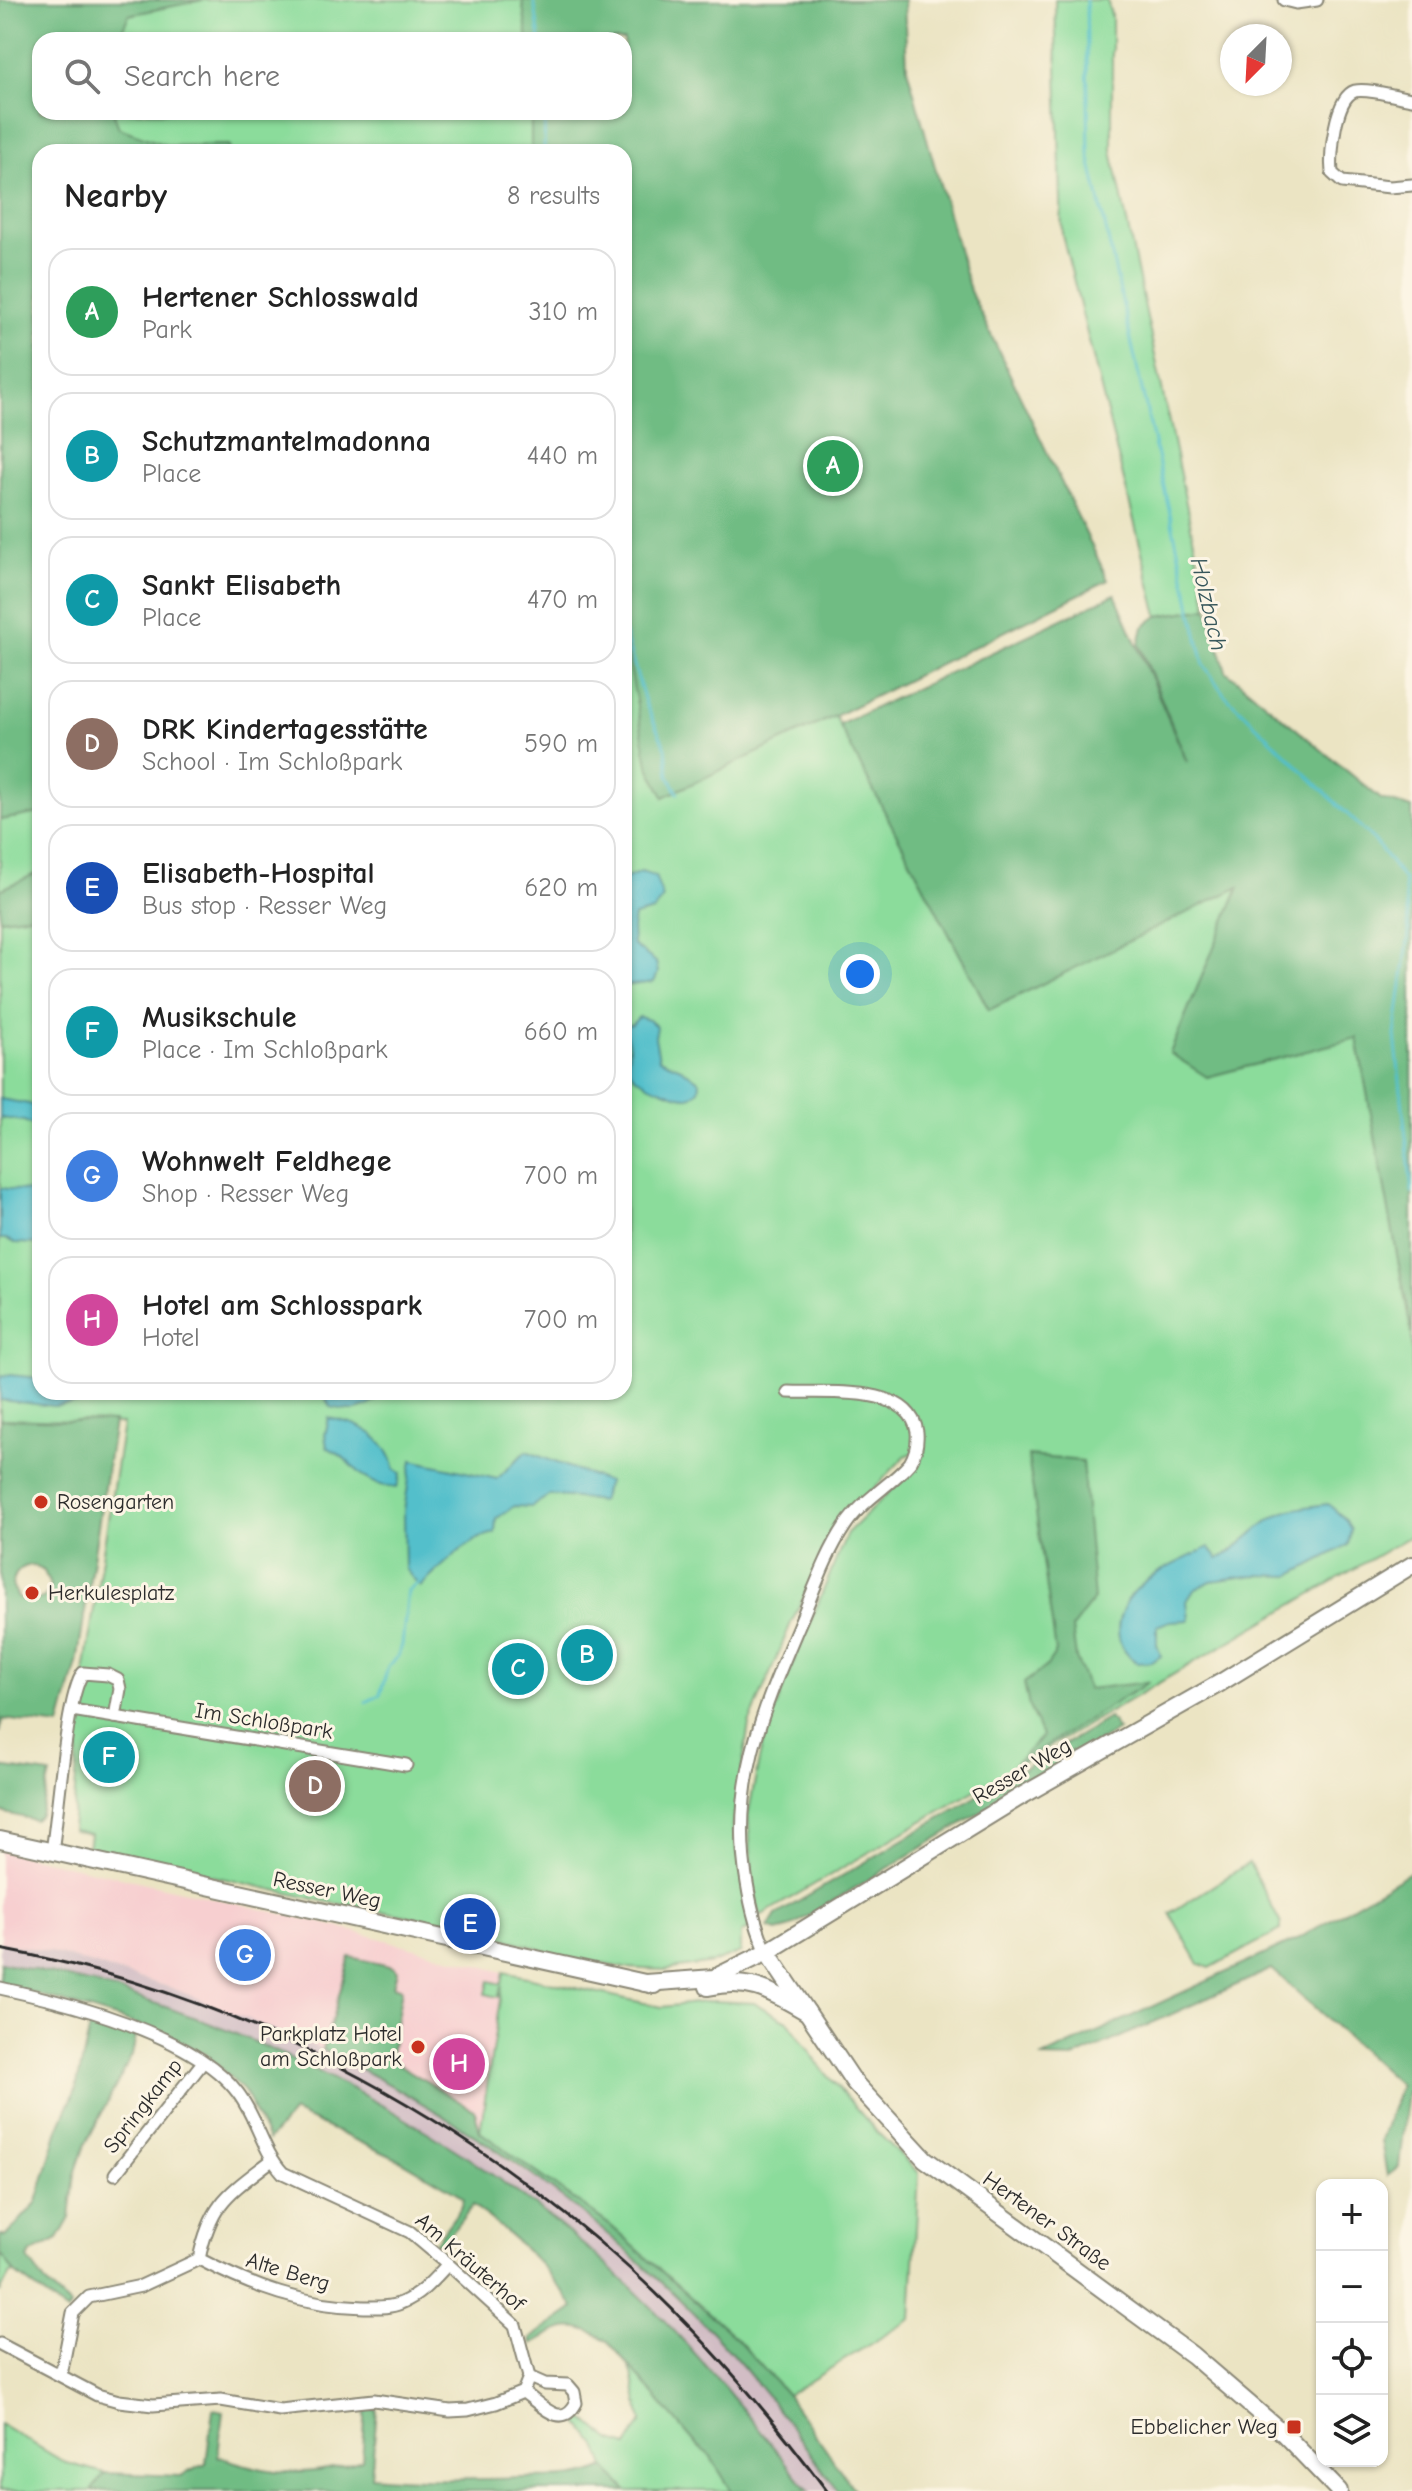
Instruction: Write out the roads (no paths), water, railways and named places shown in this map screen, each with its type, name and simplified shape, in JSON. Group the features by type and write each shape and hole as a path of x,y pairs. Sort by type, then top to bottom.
{"main road":[{"name":"Resser Weg","path":"645,1983 714,1978 767,1952 1018,1798 1220,1683 1412,1565"},
{"name":"Resser Weg","path":"0,1840 673,1990 726,1982 753,1984 807,2012"},
{"name":"Hertener Straße","path":"767,1952 854,2082 925,2159 1192,2355 1284,2434 1339,2491"}],"street":[{"path":"1284,0 1296,3 1317,0"},
{"path":"1412,99 1358,90 1347,95 1340,107 1331,162 1332,173 1342,182 1390,187 1412,185"},
{"path":"767,1952 754,1924 742,1841 744,1790 758,1727 844,1527 866,1500 910,1463 918,1438 912,1417 903,1407 886,1398 867,1394 788,1392"},
{"path":"52,1851 72,1710 83,1673 118,1680 120,1689 115,1717"},
{"name":"Im Schloßpark","path":"72,1710 406,1765"},
{"name":"Am Kräuterhof","path":"0,1988 175,2042 203,2062 238,2093 272,2160 283,2173 410,2232 515,2325 529,2377"},
{"name":"Springkamp","path":"115,2174 203,2062"},
{"path":"61,2375 73,2313 89,2297 141,2286 199,2259 204,2234 223,2198 272,2160"},
{"name":"Alte Berg","path":"199,2259 247,2283 291,2298 331,2306 397,2305 423,2291 448,2264"},
{"path":"0,2344 97,2395 153,2405 221,2400 280,2410 374,2400 422,2409 468,2410 523,2392 538,2401 550,2414 564,2416 571,2413 576,2403 574,2392 568,2385 545,2384 529,2377 523,2392"}],"water":[{"path":"641,872 655,876 663,898 653,911 634,916 632,928 632,876"},
{"path":"632,928 633,945 656,962 658,973 654,982 632,985"},
{"path":"639,1017 657,1027 655,1037 659,1059 681,1068 700,1082 699,1090 683,1097 636,1077 632,1072 632,1024"},
{"path":"0,1099 32,1105 32,1125 0,1118"},
{"path":"0,1188 32,1190 32,1244 0,1239"},
{"path":"0,1376 32,1377 32,1400 104,1400 54,1406 0,1400"},
{"path":"326,1400 375,1401 354,1410 330,1407"},
{"path":"329,1418 352,1423 379,1440 395,1469 401,1473 397,1488 373,1482 327,1447 325,1435"},
{"path":"526,1451 608,1482 601,1501 550,1495 531,1507 514,1506 496,1519 495,1533 464,1547 420,1587 405,1569 404,1511 412,1460 497,1479"},
{"path":"1328,1504 1345,1519 1351,1530 1348,1545 1290,1576 1256,1575 1211,1581 1194,1590 1187,1601 1189,1620 1170,1621 1157,1626 1157,1645 1161,1656 1151,1662 1138,1663 1128,1655 1119,1635 1121,1613 1133,1593 1148,1579 1209,1547 1218,1559 1285,1512"}],"waterway":[{"path":"534,0 539,32"},
{"name":"Holzbach","path":"1086,0 1089,154 1204,665 1224,694 1374,840 1404,880 1409,933 1395,1035 1412,1192"},
{"path":"544,144 545,120"},
{"path":"632,659 646,705 666,748 669,776 678,793"},
{"path":"366,1702 380,1695 388,1667 398,1656 408,1591 417,1584"}],"railway":[{"path":"0,1949 87,1969 173,1995 256,2027 337,2066 415,2109 491,2158 562,2211 657,2294 734,2375 827,2491"}],"place":[{"name":"Hertener Schlosswald","path":"833,466"},
{"name":"Rosengarten","path":"41,1502"},
{"name":"Herkulesplatz","path":"32,1593"},
{"name":"Schutzmantelmadonna","path":"587,1655"},
{"name":"Sankt Elisabeth","path":"518,1669"},
{"name":"Musikschule","path":"109,1757"},
{"name":"DRK Kindertagesstätte","path":"315,1786"},
{"name":"Elisabeth-Hospital","path":"470,1924"},
{"name":"Wohnwelt Feldhege","path":"245,1955"},
{"name":"Parkplatz Hotel am Schloßpark","path":"418,2047"},
{"name":"Hotel am Schlosspark","path":"459,2064"},
{"name":"Ebbelicher Weg","path":"1294,2427"}]}
